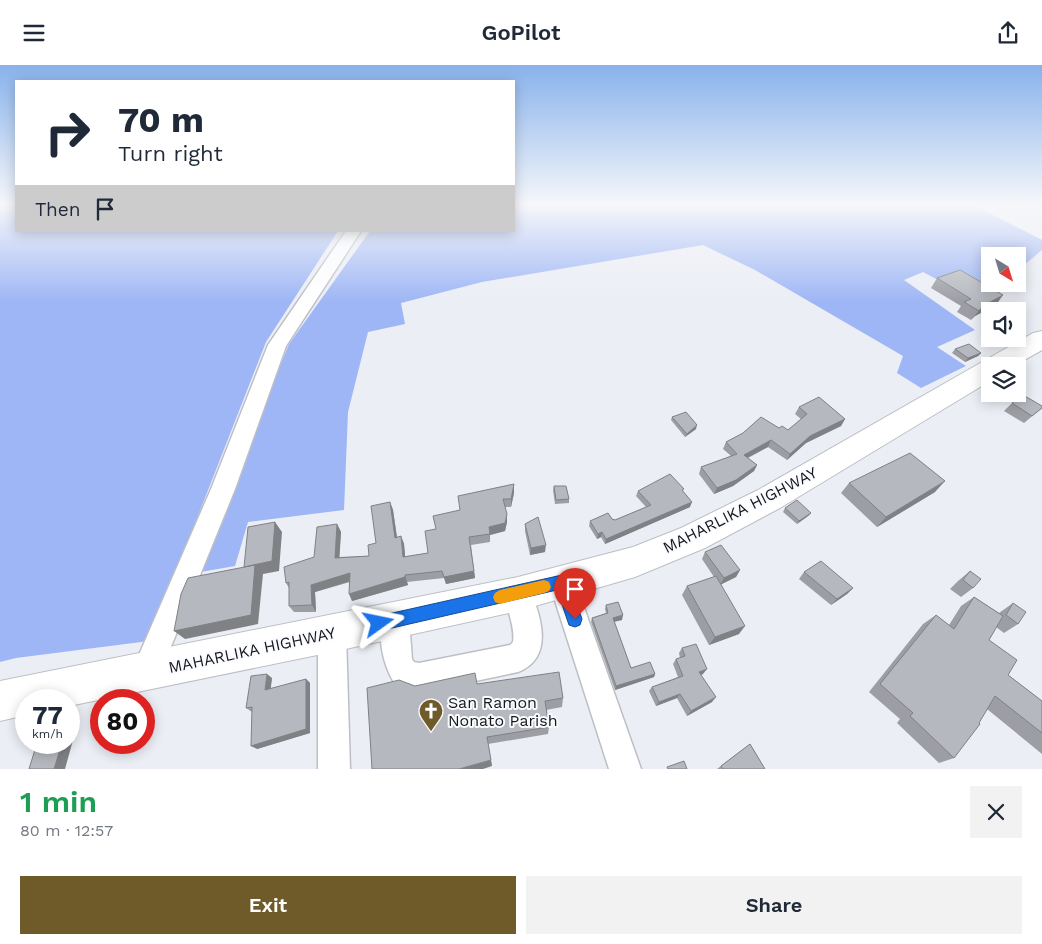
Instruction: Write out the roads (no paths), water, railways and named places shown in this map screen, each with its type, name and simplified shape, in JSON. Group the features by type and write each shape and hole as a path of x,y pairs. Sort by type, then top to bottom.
{"highway":[{"path":"1011,357 1042,339"},
{"name":"MAHARLIKA HIGHWAY","path":"0,701 332,634 518,593 635,562 693,539 769,499 981,374"}],"street":[{"path":"147,671 223,489 277,345 350,237"},
{"path":"562,582 625,769"},
{"path":"394,620 398,663 405,674 419,677 518,658 525,652 530,639 518,593"},
{"path":"332,634 334,769"}],"place":[{"name":"San Ramon Nonato Parish","path":"431,732"}]}
